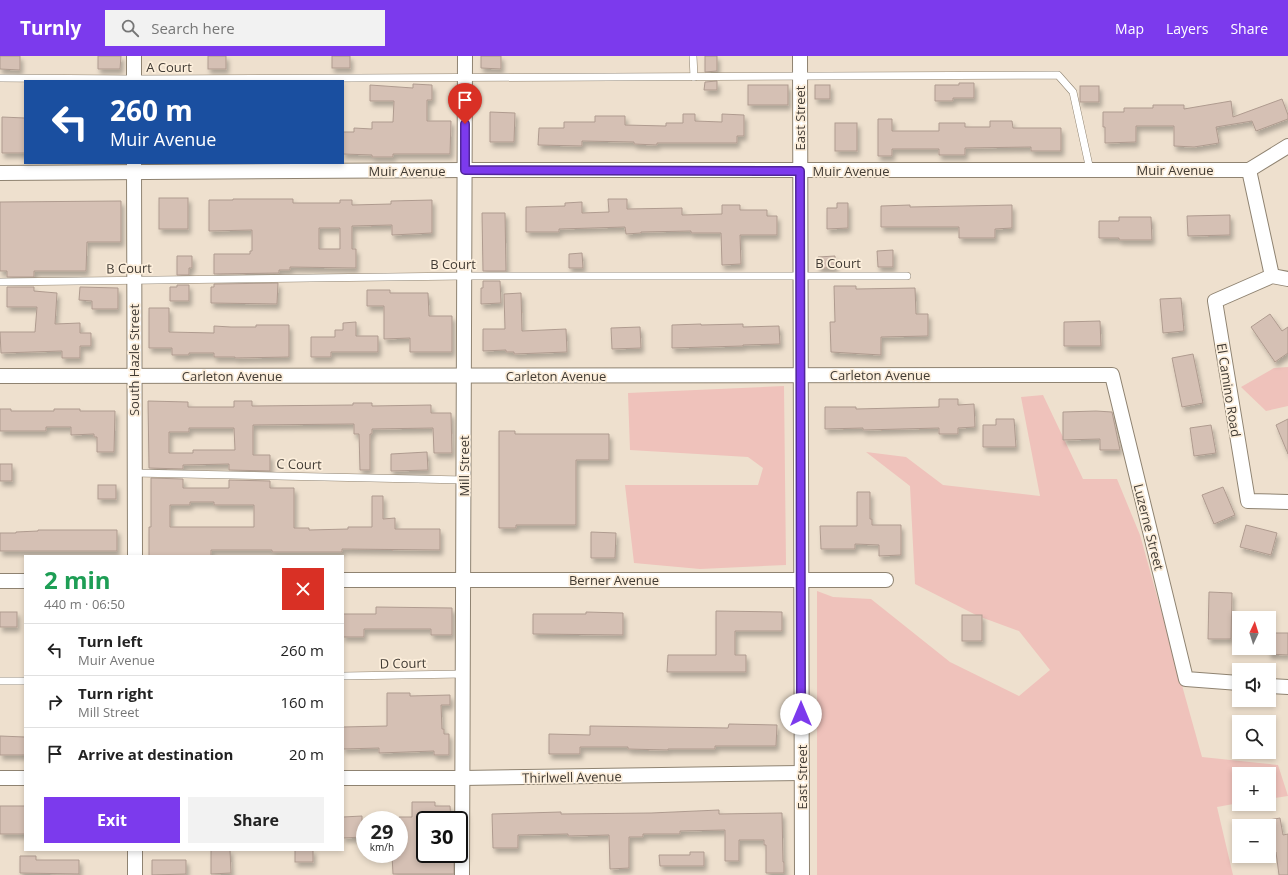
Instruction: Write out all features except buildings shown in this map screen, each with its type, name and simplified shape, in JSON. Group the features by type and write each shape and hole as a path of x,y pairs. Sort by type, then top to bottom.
{"street":[{"path":"134,56 134,80"},
{"name":"Mill Street","path":"462,875 465,56"},
{"name":"East Street","path":"800,56 802,875"},
{"path":"1288,146 1249,170 1272,276 1288,279"},
{"name":"Muir Avenue","path":"0,173 134,168 800,171 1249,170"},
{"name":"South Hazle Street","path":"134,168 135,555"},
{"name":"El Camino Road","path":"1272,276 1215,301 1248,501 1288,502"},
{"name":"Carleton Avenue","path":"0,376 1112,375"},
{"name":"Luzerne Street","path":"1112,375 1186,679 1232,683"},
{"name":"Berner Avenue","path":"344,580 886,580"},
{"path":"0,581 24,581"},
{"path":"1276,687 1288,689"},
{"name":"Thirlwell Avenue","path":"344,778 802,774"},
{"path":"0,778 24,778"},
{"path":"135,851 135,875"}],"lane":[{"path":"693,56 694,77"},
{"name":"A Court","path":"0,78 134,80 465,77 1058,75 1073,92 1090,170"},
{"name":"B Court","path":"0,282 134,279 464,276 907,276"},
{"name":"C Court","path":"134,473 464,480"},
{"name":"D Court","path":"344,676 463,674"},
{"path":"0,681 24,681"}],"shaded area":[{"path":"1288,367 1288,406 1266,411 1241,387 1274,368"},
{"path":"784,386 786,565 700,569 634,563 625,485 758,485 763,468 748,457 630,450 628,393"},
{"path":"1043,395 1083,479 1117,479 1140,535 1202,757 1278,765 1288,796 1276,798 1276,767 1232,767 1232,804 1217,807 1233,875 817,875 817,591 833,597 871,599 950,662 1019,696 1050,670 1019,631 978,616 915,584 910,486 866,452 906,457 943,485 1040,496 1021,397"}],"route":[{"path":"465,124 465,170 800,171 801,714"}]}
